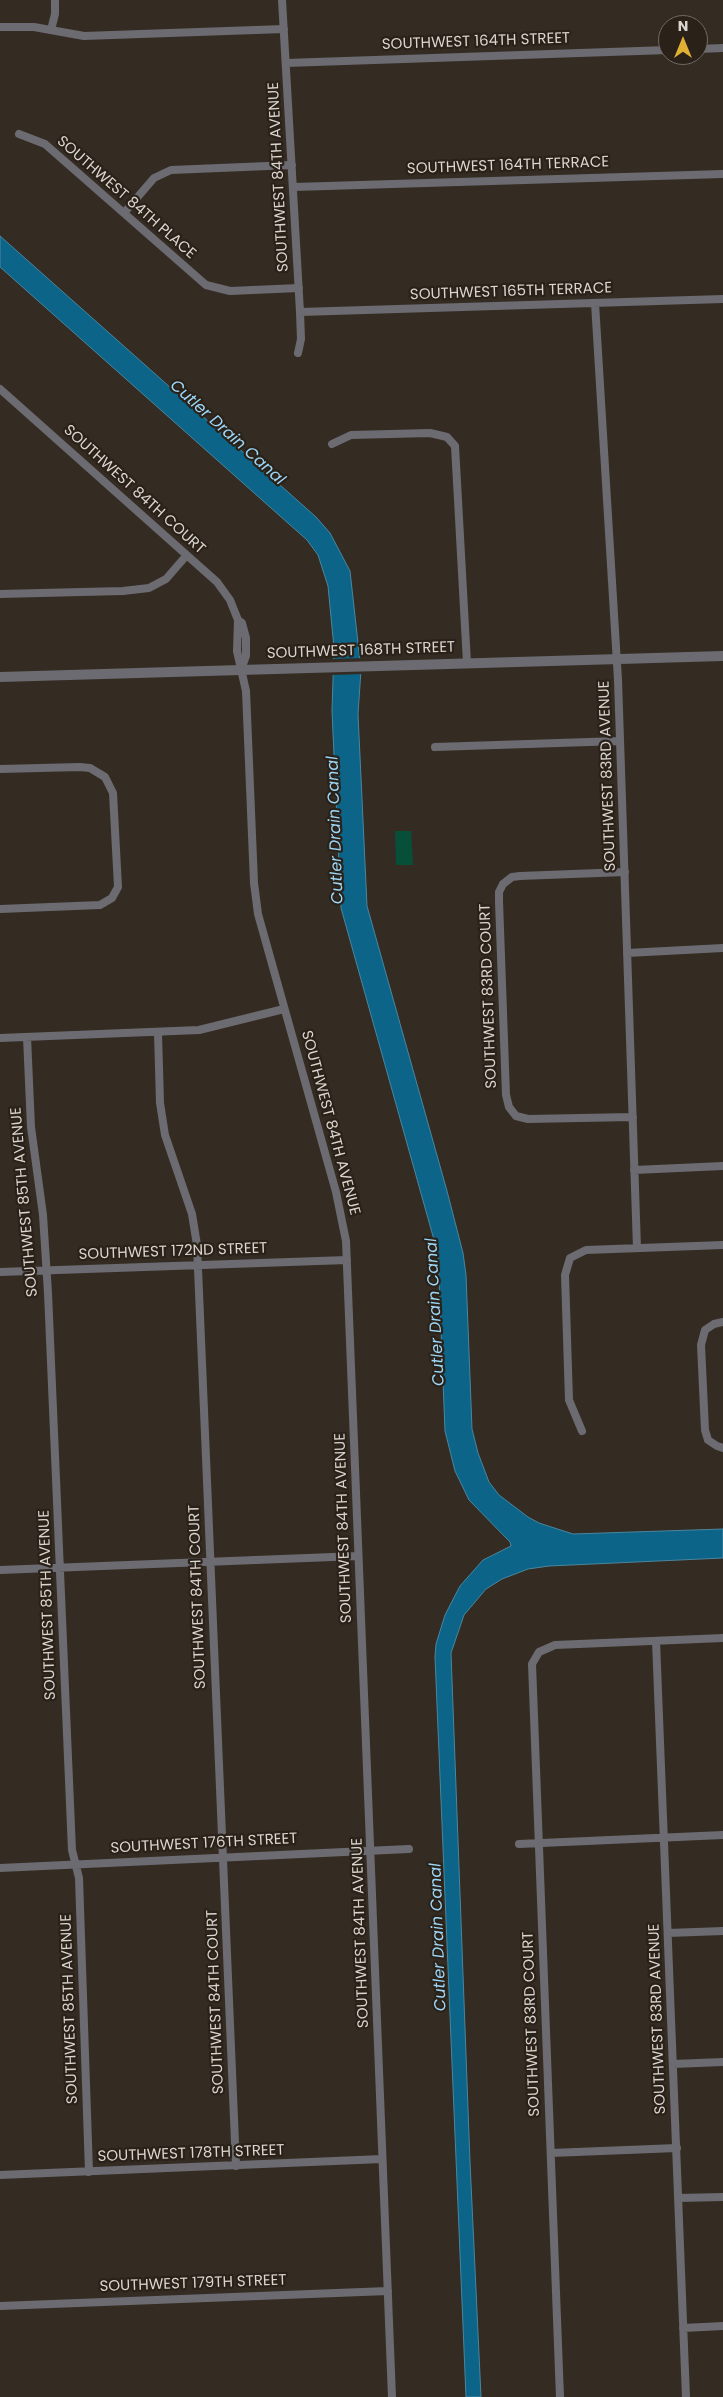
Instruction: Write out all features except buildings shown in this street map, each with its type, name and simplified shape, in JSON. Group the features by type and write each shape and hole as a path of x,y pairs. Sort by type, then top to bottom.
{"street":[{"path":"51,30 55,14 55,0"},
{"name":"SOUTHWEST 84TH AVENUE","path":"282,0 299,288 301,339 298,353"},
{"path":"0,27 34,27 84,36 284,30"},
{"path":"708,49 723,48"},
{"name":"SOUTHWEST 164TH STREET","path":"286,63 658,50"},
{"name":"SOUTHWEST 84TH PLACE","path":"19,134 45,144 200,281 212,288 230,290 299,288"},
{"path":"124,213 154,178 170,170 292,165"},
{"name":"SOUTHWEST 164TH TERRACE","path":"294,187 723,174"},
{"name":"SOUTHWEST 165TH TERRACE","path":"300,312 723,299"},
{"name":"SOUTHWEST 83RD AVENUE","path":"595,303 620,741 637,1248"},
{"name":"SOUTHWEST 84TH COURT","path":"0,389 225,591 238,620 236,651 241,670"},
{"path":"332,444 351,435 430,433 441,434 452,442 457,452 467,663"},
{"path":"0,594 144,589 156,586 166,579 186,556"},
{"name":"SOUTHWEST 168TH STREET","path":"0,677 723,656"},
{"name":"SOUTHWEST 84TH AVENUE","path":"241,670 246,691 256,901 265,944 342,1212 347,1260 358,1556 372,1850 392,2397"},
{"path":"435,747 620,741"},
{"path":"0,769 80,767 106,776 113,793 118,887 112,898 100,904 90,906 0,909"},
{"name":"SOUTHWEST 83RD COURT","path":"625,872 528,875 508,880 501,889 499,901 506,1095 512,1112 521,1118 535,1120 633,1117"},
{"path":"627,952 723,948"},
{"path":"0,1038 199,1030 284,1009"},
{"name":"SOUTHWEST 84TH COURT","path":"158,1033 162,1121 168,1148 192,1214 196,1234 236,2166"},
{"name":"SOUTHWEST 85TH AVENUE","path":"27,1037 31,1127 43,1215 72,1850 79,1878 89,2172"},
{"path":"634,1170 723,1166"},
{"path":"582,1431 569,1400 565,1276 570,1258 574,1254 586,1250 723,1245"},
{"name":"SOUTHWEST 172ND STREET","path":"0,1272 347,1260"},
{"path":"723,1322 708,1327 703,1334 701,1345 703,1413 706,1436 712,1443 723,1448"},
{"path":"0,1570 210,1560 358,1556"},
{"path":"656,1641 723,1638"},
{"name":"SOUTHWEST 83RD AVENUE","path":"656,1641 686,2397"},
{"name":"SOUTHWEST 83RD COURT","path":"560,2397 532,1669 534,1659 539,1652 555,1645 656,1641"},
{"path":"519,1844 723,1835"},
{"name":"SOUTHWEST 176TH STREET","path":"0,1868 408,1849"},
{"path":"668,1933 723,1931"},
{"path":"673,2064 723,2062"},
{"path":"551,2153 677,2148"},
{"name":"SOUTHWEST 178TH STREET","path":"0,2175 382,2159"},
{"path":"678,2198 723,2197"},
{"name":"SOUTHWEST 179TH STREET","path":"0,2306 388,2291"},
{"path":"683,2328 723,2326"}],"green space":[{"path":"395,831 411,831 413,865 396,865"}],"water":[{"path":"0,236 316,517 330,533 350,571 361,670 358,714 367,906 463,1253 466,1275 472,1429 478,1453 489,1482 499,1495 528,1517 539,1523 573,1534 723,1529 723,1558 549,1566 528,1569 502,1579 486,1589 464,1615 451,1653 470,2162 481,2397 466,2397 435,1657 436,1644 445,1615 460,1586 483,1560 511,1546 510,1542 469,1500 455,1471 445,1431 438,1254 341,908 332,711 334,648 328,586 318,555 307,540 0,267"}],"pier":[{"path":"362,658 364,674 332,675 332,659"}],"water label":[{"name":"Cutler Drain Canal","path":"227,433"},
{"name":"Cutler Drain Canal","path":"336,830"},
{"name":"Cutler Drain Canal","path":"436,1312"},
{"name":"Cutler Drain Canal","path":"439,1937"}]}
